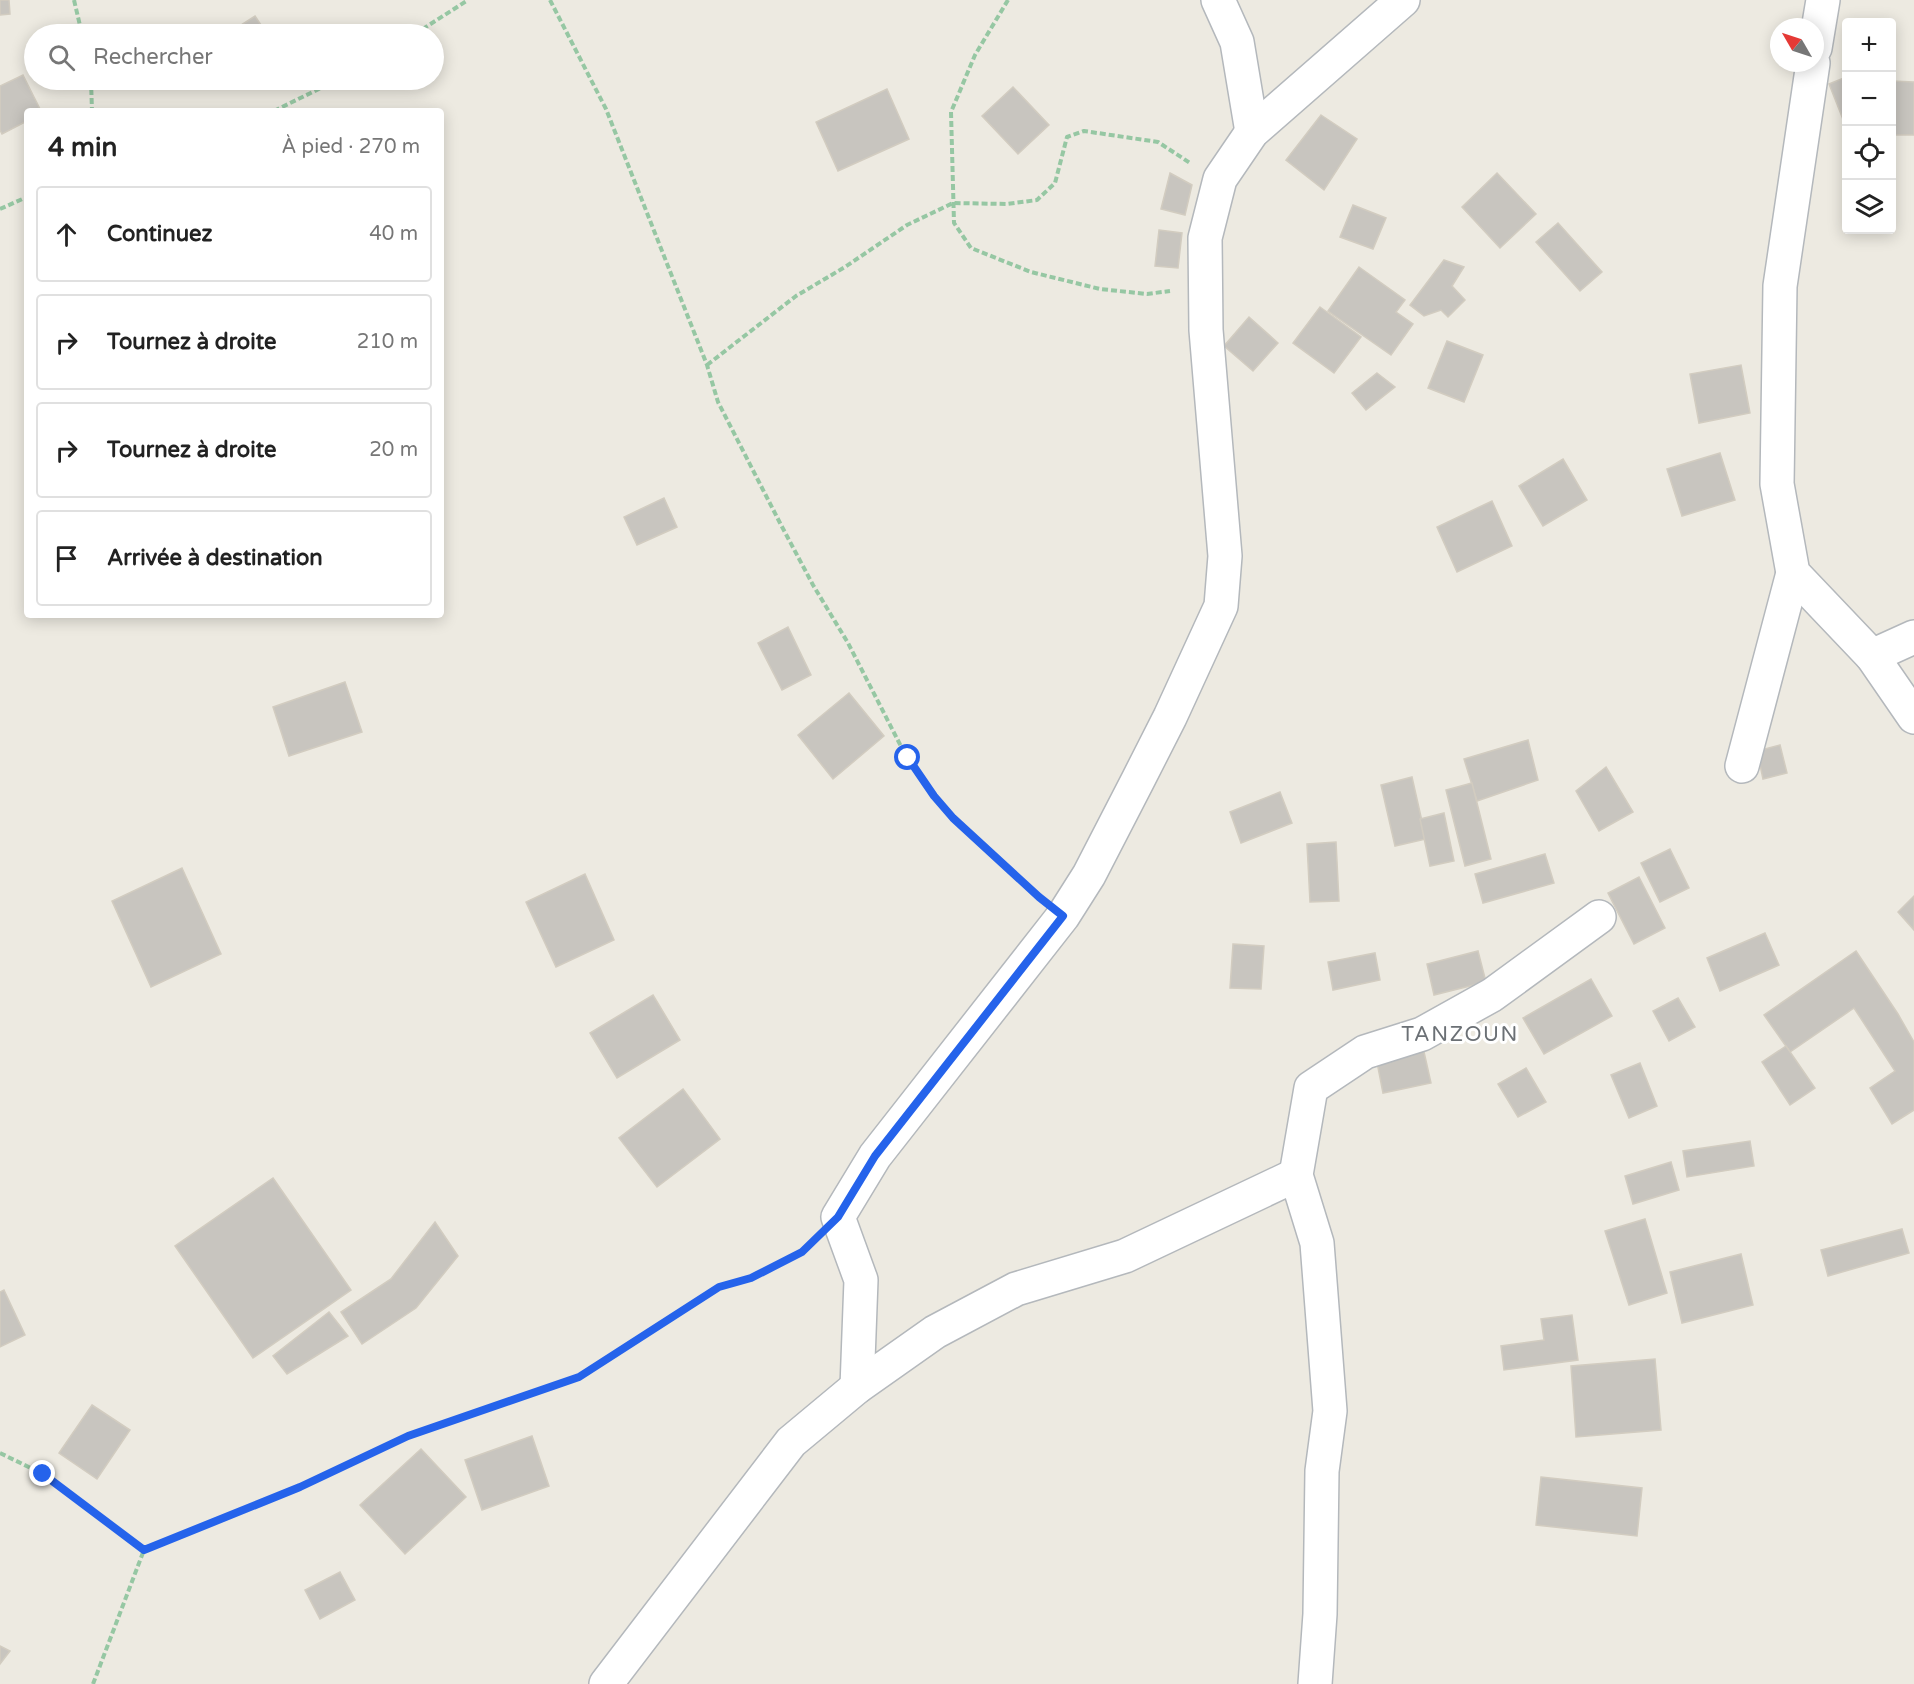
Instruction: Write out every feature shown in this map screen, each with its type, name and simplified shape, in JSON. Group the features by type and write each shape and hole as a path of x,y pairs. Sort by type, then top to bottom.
{"street":[{"path":"1218,0 1237,42 1252,132"},
{"path":"857,1387 861,1280 838,1217 875,1156 1063,916 1089,875 1170,717 1221,606 1225,556 1206,330 1205,286 1205,237 1220,179 1252,132 1402,0"},
{"path":"1820,18 1823,0"},
{"path":"1742,766 1793,573 1777,484 1780,286 1812,72"},
{"path":"1793,573 1872,656 1914,717"},
{"path":"1872,656 1914,637"},
{"path":"1315,1684 1320,1614 1322,1471 1330,1411 1317,1243 1296,1175 1311,1088 1365,1052 1422,1034 1492,995 1599,917"},
{"path":"606,1684 791,1442 857,1387 935,1332 1016,1289 1125,1256 1296,1175"}],"path":[{"path":"74,0 80,24"},
{"path":"431,24 468,0"},
{"path":"550,0 606,109 707,365 718,402 813,585 848,643 908,758 934,796 953,818 1063,916"},
{"path":"1008,0 975,55 951,112 954,223 971,248 1031,272 1100,289 1147,294 1205,286"},
{"path":"91,90 92,108"},
{"path":"280,108 317,90"},
{"path":"707,365 796,296 845,267 907,225 953,203 1007,204 1037,200 1055,183 1067,137 1084,131 1158,142 1220,179"},
{"path":"0,209 24,198"},
{"path":"93,1684 144,1550 300,1487 408,1436 579,1377 719,1287 751,1278 802,1252 838,1217"},
{"path":"0,1453 43,1474 144,1550"}],"building":[{"path":"0,0 9,0 10,14 0,15"},
{"path":"255,16 260,24 243,24"},
{"path":"23,75 24,90 30,90 40,108 24,108 24,123 2,134 0,130 0,86"},
{"path":"1842,79 1842,117 1829,84"},
{"path":"1896,81 1914,82 1914,135 1896,135"},
{"path":"1013,87 1049,125 1018,154 982,116"},
{"path":"887,89 909,139 838,171 816,122"},
{"path":"1321,115 1357,139 1324,190 1286,160"},
{"path":"1170,173 1192,185 1185,215 1161,209"},
{"path":"1497,173 1536,214 1500,248 1462,207"},
{"path":"1353,205 1386,218 1373,249 1340,237"},
{"path":"1558,223 1602,272 1580,291 1536,242"},
{"path":"1159,230 1182,233 1178,268 1155,266"},
{"path":"1444,260 1464,267 1452,286 1465,300 1448,317 1441,310 1424,316 1410,305"},
{"path":"1359,267 1405,300 1396,312 1413,324 1391,355 1328,311"},
{"path":"1320,307 1361,337 1334,373 1293,343"},
{"path":"1249,317 1278,343 1253,371 1224,346"},
{"path":"1447,341 1483,355 1464,402 1428,388"},
{"path":"1741,365 1750,413 1699,423 1690,374"},
{"path":"1377,373 1395,387 1366,410 1352,393"},
{"path":"1720,453 1735,500 1682,516 1667,469"},
{"path":"1563,459 1587,500 1543,526 1519,486"},
{"path":"664,498 677,527 637,545 624,517"},
{"path":"1492,501 1512,546 1457,572 1437,527"},
{"path":"788,627 811,675 782,690 758,643"},
{"path":"345,682 362,732 289,756 273,707"},
{"path":"849,693 884,736 833,779 798,735"},
{"path":"1528,740 1538,780 1477,801 1464,759"},
{"path":"1780,745 1787,773 1763,779 1757,751"},
{"path":"1606,767 1633,812 1599,831 1576,791"},
{"path":"1412,777 1426,839 1395,846 1381,785"},
{"path":"1472,783 1491,859 1465,866 1446,790"},
{"path":"1280,792 1292,823 1241,843 1230,812"},
{"path":"1444,813 1454,861 1430,866 1420,819"},
{"path":"1336,842 1339,901 1310,902 1307,844"},
{"path":"1670,849 1689,888 1660,902 1641,863"},
{"path":"1545,854 1554,883 1483,903 1475,874"},
{"path":"182,868 221,954 151,987 112,901"},
{"path":"585,874 614,940 556,967 526,902"},
{"path":"1639,877 1665,928 1634,944 1608,893"},
{"path":"1914,896 1914,930 1898,912"},
{"path":"1765,933 1779,965 1720,991 1707,958"},
{"path":"1233,944 1264,946 1261,989 1230,988"},
{"path":"1478,951 1486,982 1434,995 1427,964"},
{"path":"1856,951 1914,1042 1914,1110 1892,1124 1870,1088 1895,1071 1854,1008 1790,1052 1764,1015"},
{"path":"1375,953 1380,980 1333,990 1328,962"},
{"path":"1591,979 1612,1016 1544,1054 1523,1018"},
{"path":"653,995 680,1040 617,1078 590,1033"},
{"path":"1678,998 1695,1027 1669,1041 1653,1011"},
{"path":"1422,1043 1431,1083 1383,1093 1375,1052"},
{"path":"1786,1046 1815,1088 1790,1105 1762,1062"},
{"path":"1640,1063 1657,1106 1629,1118 1611,1075"},
{"path":"1526,1068 1546,1102 1518,1117 1498,1084"},
{"path":"683,1089 720,1139 657,1187 619,1138"},
{"path":"1750,1141 1754,1166 1687,1177 1683,1151"},
{"path":"1671,1162 1679,1190 1633,1204 1625,1176"},
{"path":"273,1178 351,1290 253,1358 175,1246"},
{"path":"1645,1219 1667,1293 1629,1305 1605,1231"},
{"path":"435,1222 458,1256 416,1308 362,1344 341,1312 391,1279"},
{"path":"1902,1229 1909,1253 1828,1276 1821,1250"},
{"path":"1741,1254 1753,1305 1682,1323 1670,1272"},
{"path":"4,1290 25,1335 0,1347 0,1292"},
{"path":"329,1312 348,1336 287,1374 273,1356"},
{"path":"1572,1315 1578,1360 1504,1370 1501,1346 1544,1340 1541,1319"},
{"path":"1655,1359 1661,1430 1576,1437 1571,1366"},
{"path":"92,1405 130,1430 97,1479 59,1453"},
{"path":"532,1436 549,1486 482,1510 465,1460"},
{"path":"421,1449 466,1497 405,1554 360,1505"},
{"path":"1541,1477 1642,1488 1637,1536 1536,1525"},
{"path":"340,1572 355,1600 320,1619 305,1590"},
{"path":"0,1646 10,1651 0,1664"}],"district":[{"name":"TANZOUN","path":"1460,1034"}],"route":[{"path":"43,1474 144,1550 300,1487 408,1436 579,1377 719,1287 751,1278 802,1252 838,1217 875,1156 1063,916 953,818 934,796 908,758"}]}
